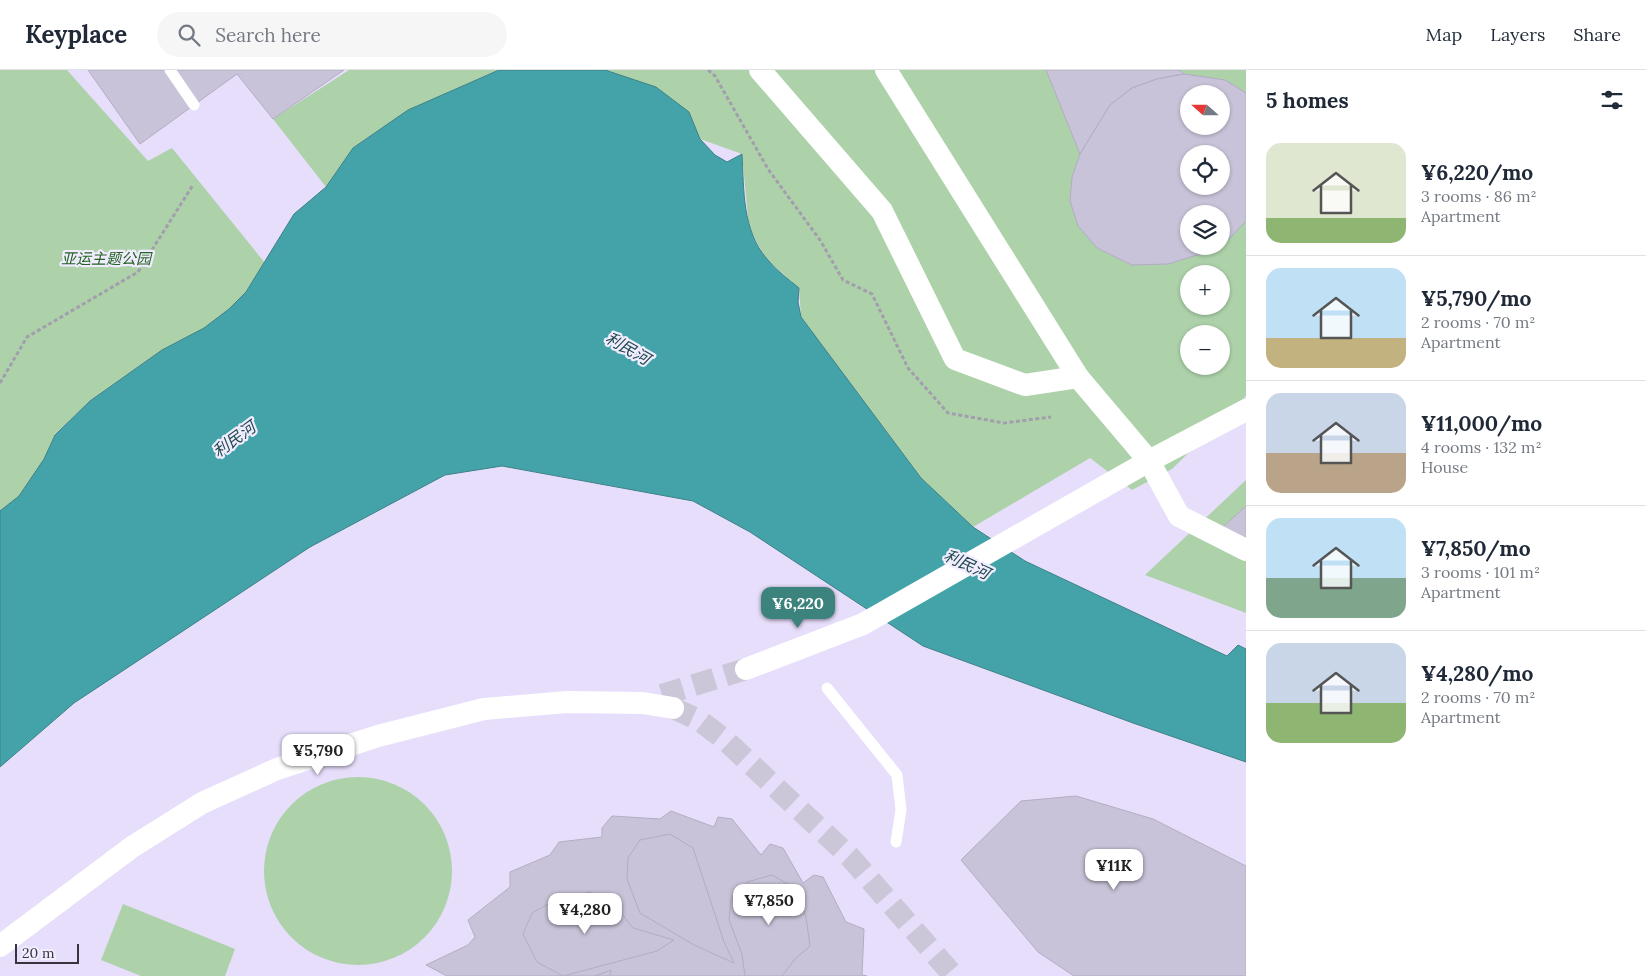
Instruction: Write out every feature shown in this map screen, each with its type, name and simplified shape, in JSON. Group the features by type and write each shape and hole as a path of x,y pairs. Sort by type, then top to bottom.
{"street":[{"path":"760,70 882,211 956,359 1025,386 1078,377"},
{"path":"886,70 1078,377 1149,461 1179,516 1246,550"},
{"path":"746,669 863,624 1149,461 1246,410"},
{"path":"0,946 132,846 202,802 277,770 378,736 484,709 567,702 660,702"}],"lane":[{"path":"170,70 194,105"},
{"path":"827,688 897,775 901,810 896,842"}],"path":[{"path":"708,70 715,76 768,169 820,240 843,280 872,294 908,368 948,413 1004,423 1051,416"},
{"path":"0,383 27,337 138,272 192,185"}],"shaded area":[{"path":"0,70 1246,70 1246,976 0,976"}],"green space":[{"name":"亚运主题公园","path":"0,70 67,70 148,161 172,148 265,263 246,292 229,309 204,328 162,350 90,401 55,434 44,459 19,496 0,511"},
{"path":"349,70 499,70 408,110 353,148 326,187 273,119"},
{"path":"605,70 1246,70 1246,396 1172,469 1132,490 1090,458 973,527 921,478 801,317 799,288 766,259 749,228 742,154 700,139 689,112"},
{"path":"1246,480 1246,613 1145,575"},
{"path":"358,777 394,784 410,793 424,805 436,819 445,835 452,871 445,907 436,923 424,937 410,949 394,958 358,965 322,958 306,949 292,937 280,923 271,907 264,871 271,835 280,819 292,805 306,793 322,784"},
{"path":"123,904 235,949 225,976 141,976 101,960"}],"water":[{"name":"利民河","path":"499,70 605,70 656,87 689,112 700,139 715,155 727,162 742,154 746,209 753,235 759,248 774,267 799,288 798,302 801,317 921,478 973,527 1025,561 1227,656 1238,645 1246,649 1246,762 923,646 750,532 693,501 502,466 445,475 310,547 74,703 0,767 0,511 19,496 44,459 55,435 90,401 162,350 204,328 229,309 246,292 294,214 326,187 353,148 408,110"}],"building":[{"path":"88,70 344,70 273,119 237,74 140,144"},
{"path":"1046,70 1179,70 1184,74 1157,79 1132,88 1110,105 1080,154"},
{"path":"1184,74 1225,80 1246,93 1246,221 1230,238 1230,205 1180,205 1180,255 1197,255 1168,264 1132,265 1097,248 1078,226 1070,201 1072,177 1080,154 1110,105 1132,88 1157,79"},
{"path":"1246,506 1246,552 1213,536"},
{"path":"1076,796 1153,819 1246,866 1246,976 1074,976 1038,952 961,860 1021,801"},
{"path":"671,811 714,827 718,817 732,819 761,855 770,844 783,848 803,883 814,875 823,877 846,922 864,929 862,975 867,976 447,976 426,965 468,945 475,937 468,920 510,887 510,872 550,855 559,842 602,837 602,828 612,816 660,819"},
{"path":"670,834 693,848 724,942 734,963 694,945 640,913 627,879 628,858 640,840"},
{"path":"772,875 796,889 806,917 810,946 795,959 782,976 745,976 742,954 729,920 731,899 747,882"},
{"path":"590,892 618,909 633,928 674,940 657,951 563,976 537,962 523,934 532,913 552,902"},
{"path":"611,970 610,976 595,976"}],"tunnel":[{"path":"662,695 746,669"},
{"path":"673,708 699,720 724,739 850,857 954,976"}]}
